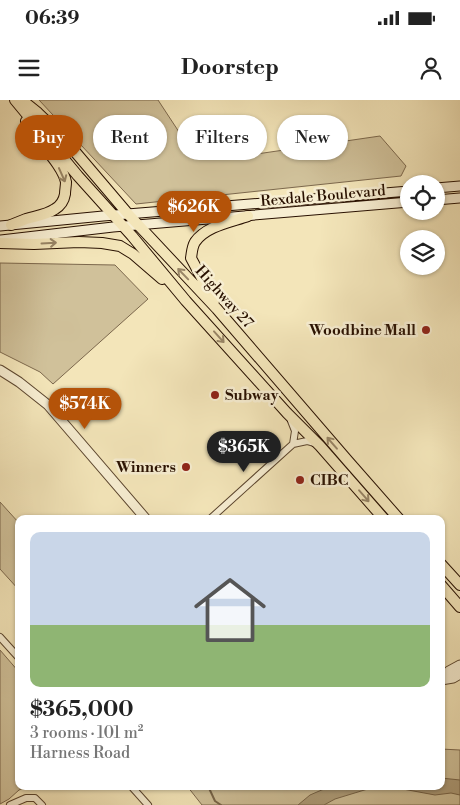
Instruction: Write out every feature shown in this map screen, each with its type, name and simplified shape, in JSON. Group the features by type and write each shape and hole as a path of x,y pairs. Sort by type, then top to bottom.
{"main road":[{"name":"Highway 27","path":"18,102 38,113 60,134 138,226 217,309 397,515"},
{"name":"Highway 27","path":"18,102 186,301 287,413 320,446 380,515"},
{"path":"11,225 24,219 42,215 60,206 64,198 66,186 59,167 30,129 18,102"},
{"path":"445,187 460,186"},
{"name":"Rexdale Boulevard","path":"0,226 400,191"},
{"path":"445,199 460,198"},
{"name":"Rexdale Boulevard","path":"0,241 123,227 400,203"},
{"path":"217,309 190,258 193,247 203,234 248,216"},
{"path":"0,241 34,244 79,242 120,246 133,254 186,301"},
{"path":"0,370 19,382 48,406 143,515"},
{"path":"445,568 460,585"},
{"path":"445,590 460,607"},
{"path":"445,676 460,665"},
{"path":"445,679 454,678 460,674"}],"street":[{"path":"287,413 294,426 293,444"},
{"path":"214,515 293,444 307,441 320,446"},
{"path":"0,637 15,654"},
{"path":"135,790 148,805"},
{"path":"10,805 26,798 36,798 42,805"}],"shaded area":[{"path":"39,100 158,100 177,129 177,160 267,160 267,152 277,151 277,160 348,160 348,141 380,136 406,166 400,176 136,204 95,160 167,160 167,115 93,115 93,158 83,147 83,115 53,115"},
{"path":"0,263 115,265 148,299 53,384 40,372 0,352"},
{"path":"0,502 15,519 15,586 0,569"},
{"path":"0,650 15,667 15,790 19,790 0,804"},
{"path":"445,749 460,750 460,805 202,805 190,790 445,790"},
{"path":"445,778 460,780 460,795 451,793 435,795 408,790 445,790"},
{"path":"322,790 364,790 335,799 324,805 298,805 310,795"}],"waterway":[{"path":"210,790 215,801 221,805"}],"place":[{"name":"Woodbine Mall","path":"426,330"},
{"name":"Subway","path":"215,395"},
{"name":"Winners","path":"186,467"},
{"name":"CIBC","path":"300,480"}]}
